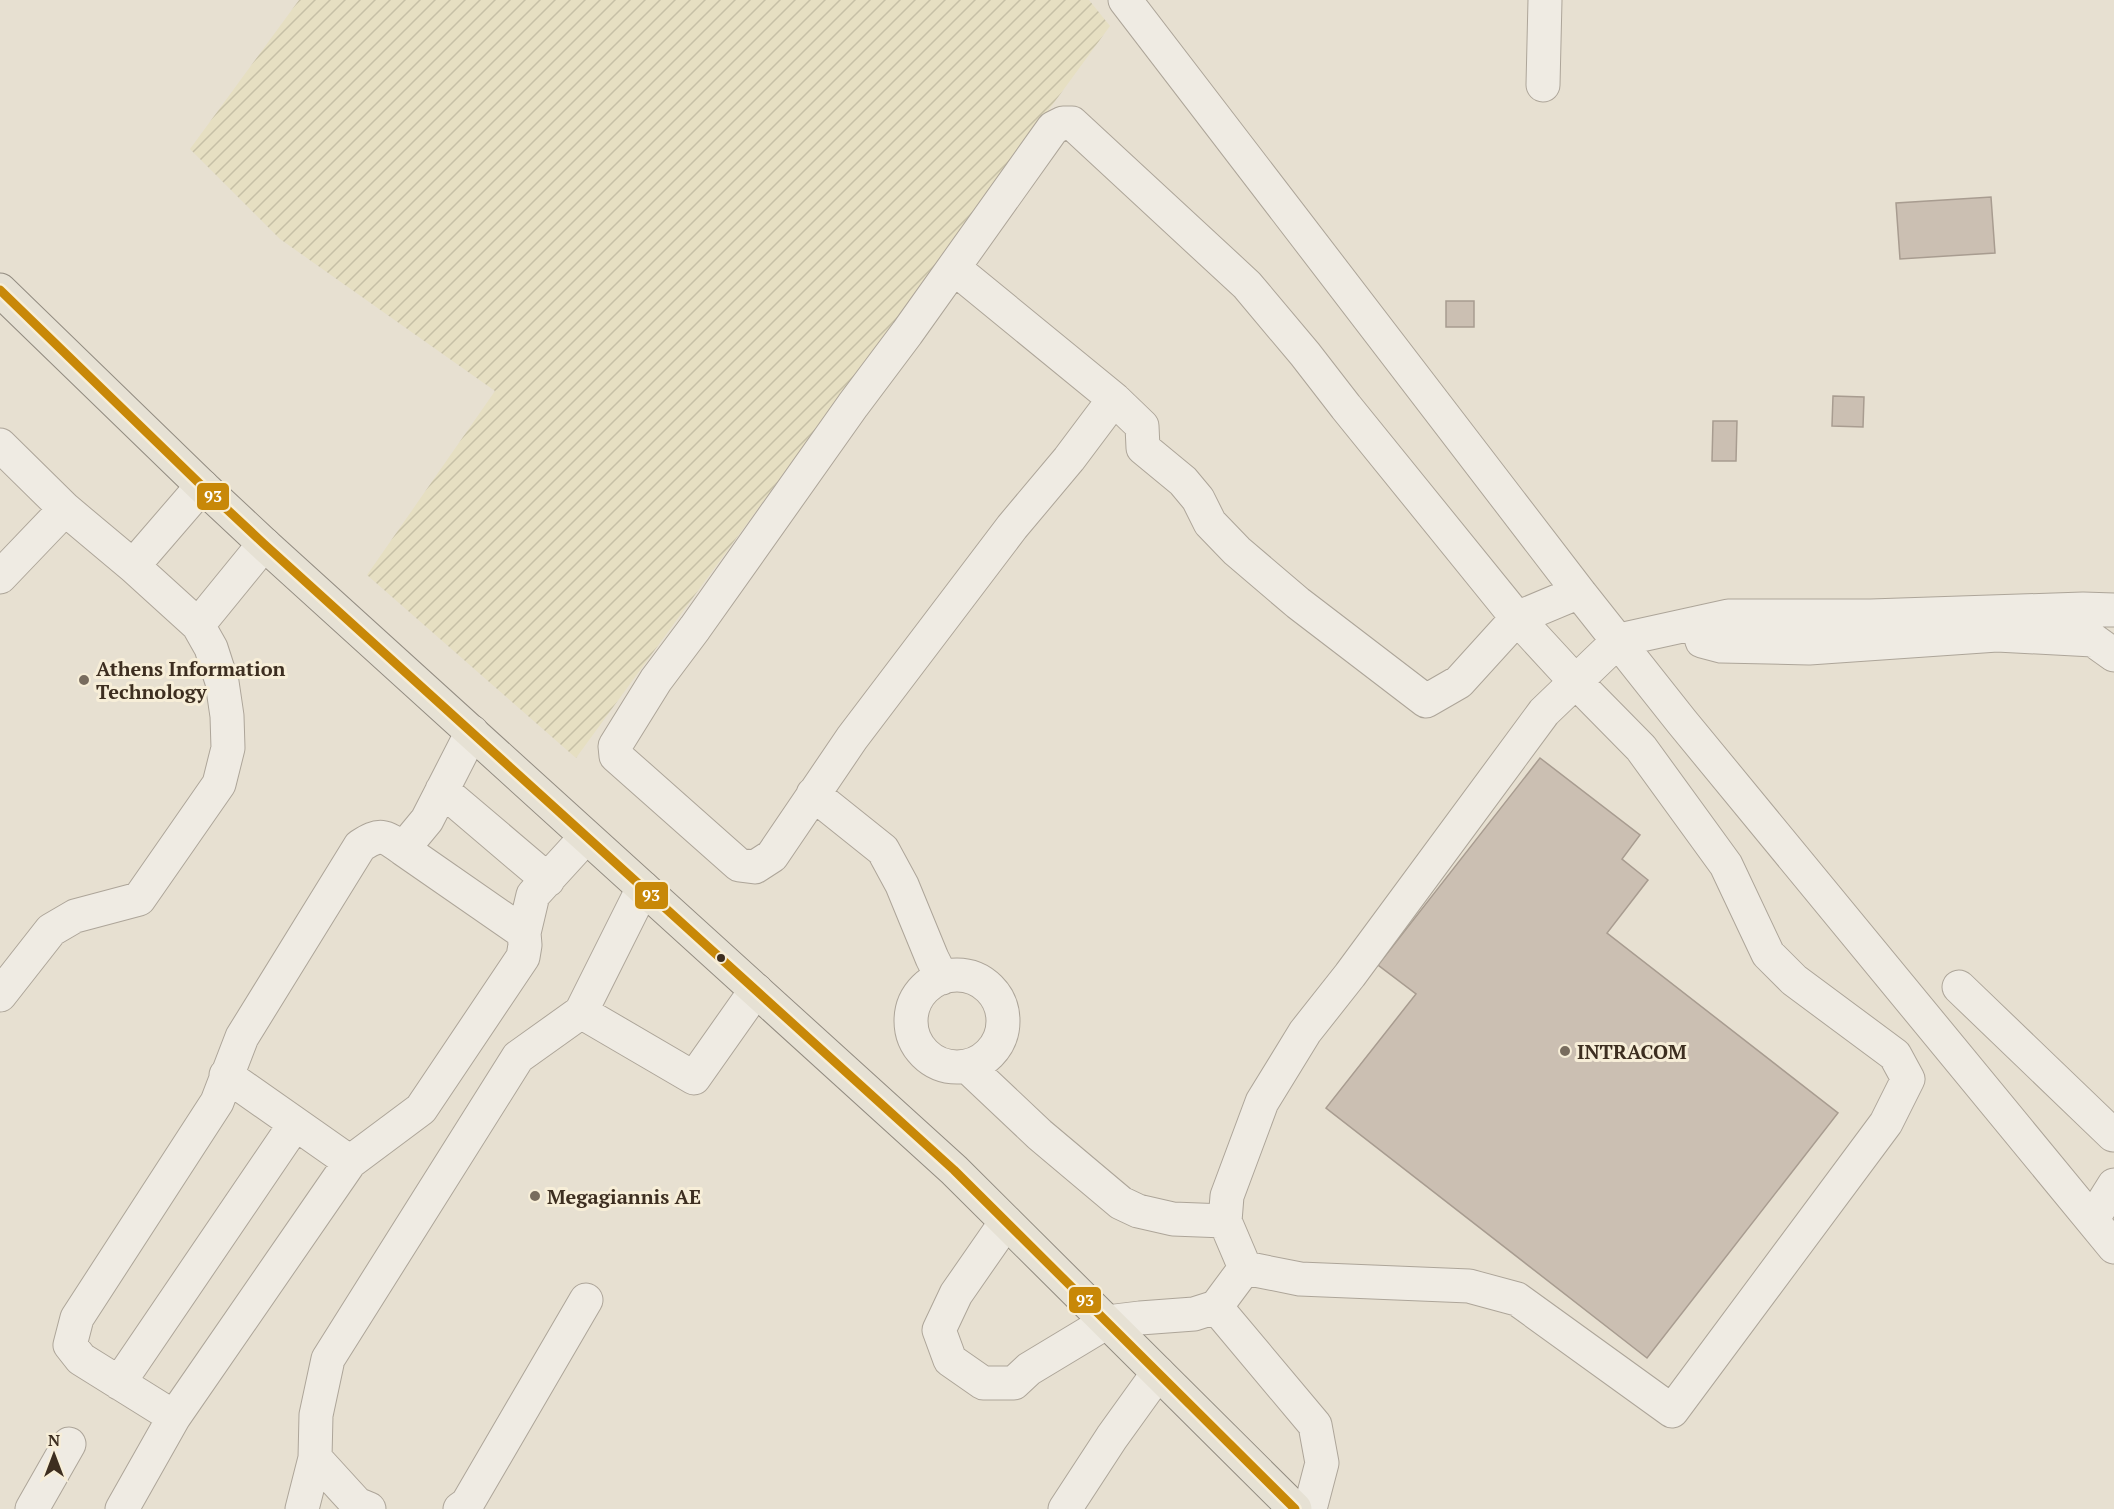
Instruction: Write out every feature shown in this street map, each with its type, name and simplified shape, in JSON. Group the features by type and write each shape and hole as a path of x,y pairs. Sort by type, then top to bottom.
{"main road":[{"path":"0,290 201,486 954,1170 1295,1509"}],"street":[{"path":"1125,0 1579,592 1682,722 2114,1247"},
{"path":"1543,85 1545,0"},
{"path":"1114,399 1069,459 1012,527 852,738 772,856 755,867 739,865 616,756 615,746 656,680 1053,128 1063,123 1072,123 1247,285 1517,618 1641,748 1726,865 1768,954 1794,980 1894,1055 1908,1079 1887,1123 1672,1411 1517,1299 1469,1286 1300,1279 1245,1268"},
{"path":"954,268 1114,399 1142,426 1143,448 1183,481 1198,499 1210,523 1237,551 1298,603 1426,701 1459,682 1517,618 1579,592"},
{"path":"0,445 65,509 198,625 211,648 222,682 227,716 228,748 219,784 139,899 75,916 51,930 0,995"},
{"path":"133,567 201,486"},
{"path":"0,577 65,509"},
{"path":"198,625 264,544"},
{"path":"1245,1268 1225,1221 1227,1196 1262,1102 1305,1032 1350,975 1544,712 1619,640 1728,616 1871,616 2114,610"},
{"path":"1697,623 1702,641 1721,646 1809,648 1997,635 2093,640 2114,655"},
{"path":"404,849 427,820 472,732"},
{"path":"442,790 548,880"},
{"path":"813,794 884,850 902,885 942,978"},
{"path":"174,1417 81,1359 70,1345 77,1318 217,1102 242,1037 360,846 372,838 387,837 524,933"},
{"path":"122,1509 174,1417 350,1162 421,1109 522,957 525,945 524,933 533,896 586,837"},
{"path":"302,1509 315,1458 316,1415 328,1359 518,1057 581,1011 644,888"},
{"path":"957,975 972,977 985,984 995,995 1002,1008 1004,1023 993,1051 967,1066 952,1066 937,1062 924,1053 916,1040 912,1025 913,1010 919,996 929,985 942,978 957,975"},
{"path":"1959,987 2114,1139"},
{"path":"581,1011 694,1078 756,990"},
{"path":"967,1066 1039,1134 1121,1203 1173,1219 1225,1221"},
{"path":"226,1075 350,1162"},
{"path":"119,1383 295,1124"},
{"path":"2092,1220 2114,1185"},
{"path":"1006,1222 956,1294 939,1330 950,1360 983,1383 1014,1383 1029,1369 1107,1322 1194,1314 1216,1307 1245,1268"},
{"path":"460,1509 467,1504 586,1300"},
{"path":"1216,1307 1314,1425 1322,1462 1310,1509"},
{"path":"1065,1509 1112,1437 1158,1373"},
{"path":"32,1509 69,1444"},
{"path":"315,1458 357,1504 369,1509"}],"shaded area":[{"path":"299,0 1089,0 1110,26 576,758 367,575 495,391 280,239 190,149"}],"building":[{"path":"1991,197 1995,253 1900,259 1896,203"},
{"path":"1446,301 1474,301 1474,327 1446,327"},
{"path":"1833,396 1864,397 1863,427 1832,426"},
{"path":"1713,421 1737,421 1736,461 1712,461"},
{"name":"INTRACOM","path":"1540,758 1640,835 1622,859 1648,880 1607,933 1838,1113 1647,1358 1326,1108 1416,994 1378,965"}],"transit line":[{"name":"93","path":"0,290 264,544 954,1170 1295,1509"}],"place":[{"name":"Athens Information Technology","path":"84,680"},
{"name":"INTRACOM","path":"1565,1051"},
{"name":"Megagiannis AE","path":"535,1196"}]}
